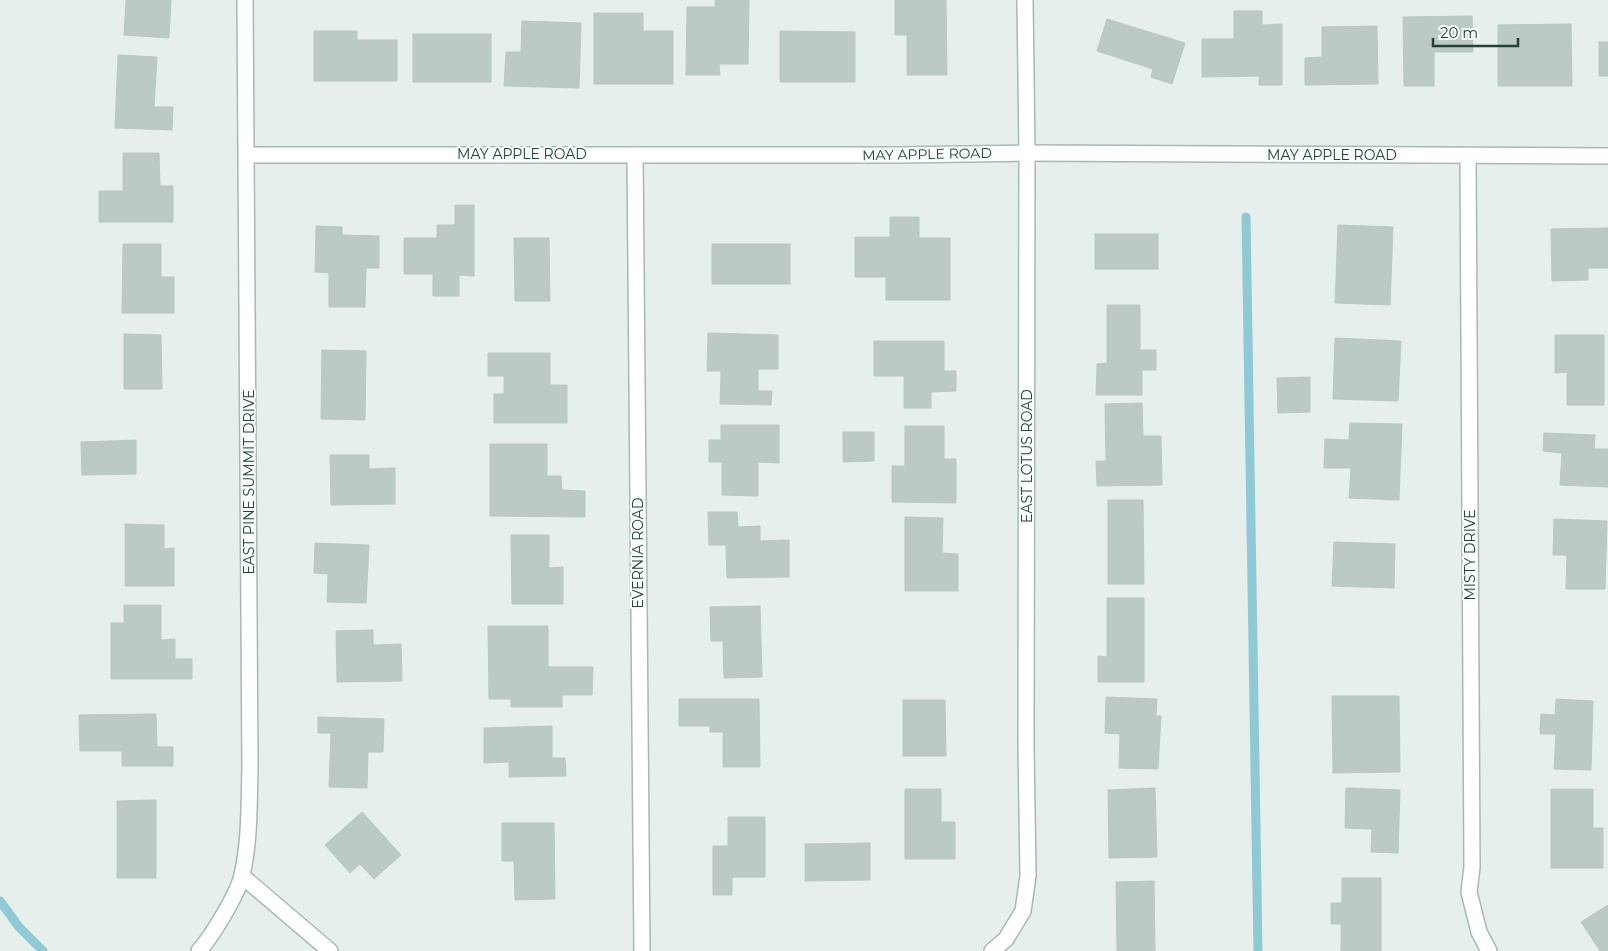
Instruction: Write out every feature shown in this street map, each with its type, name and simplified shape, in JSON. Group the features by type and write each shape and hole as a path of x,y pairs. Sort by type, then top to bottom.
{"street":[{"name":"EAST PINE SUMMIT DRIVE","path":"199,951 228,907 242,876 249,826 245,0"},
{"name":"EAST LOTUS ROAD","path":"992,951 1006,939 1023,911 1028,876 1026,745 1027,153 1025,0"},
{"name":"MAY APPLE ROAD","path":"246,155 899,155 1027,153 1608,156"},
{"name":"EVERNIA ROAD","path":"635,155 642,951"},
{"name":"MISTY DRIVE","path":"1468,156 1472,867 1469,892 1479,932 1489,951"},
{"path":"242,876 330,951"}],"building":[{"path":"126,0 171,0 169,38 124,35"},
{"path":"715,0 749,0 748,64 719,64 720,75 686,75 687,7 715,7"},
{"path":"895,0 946,0 947,75 907,75 907,35 895,35"},
{"path":"1234,11 1262,11 1262,25 1282,24 1282,85 1259,85 1259,76 1202,77 1202,39 1234,39"},
{"path":"594,13 643,13 643,31 673,31 673,84 594,84"},
{"path":"1472,16 1473,52 1434,52 1434,86 1404,86 1403,17"},
{"path":"1107,19 1185,43 1172,84 1151,77 1153,69 1097,51"},
{"path":"522,21 581,23 579,88 504,86 506,52 521,52"},
{"path":"1571,24 1572,86 1498,86 1498,25"},
{"path":"1377,26 1378,84 1305,85 1305,58 1322,57 1322,27"},
{"path":"314,31 357,31 357,40 397,40 397,81 314,81"},
{"path":"780,31 855,32 855,82 780,82"},
{"path":"413,34 491,34 491,82 413,82"},
{"path":"1599,42 1608,42 1608,76 1599,76"},
{"path":"118,55 157,57 154,107 173,107 172,130 115,128"},
{"path":"123,153 159,153 160,186 173,186 173,222 99,222 99,191 123,191"},
{"path":"455,205 474,205 474,276 459,275 459,296 433,296 433,274 404,274 404,238 437,238 437,225 455,225"},
{"path":"890,217 919,217 919,238 950,238 950,300 886,300 886,277 855,277 855,237 890,237"},
{"path":"1338,225 1393,227 1390,305 1335,303"},
{"path":"316,226 342,227 342,235 379,236 379,268 366,268 365,307 329,307 329,273 315,272"},
{"path":"1608,228 1608,268 1588,268 1588,280 1552,281 1551,229"},
{"path":"1095,234 1158,234 1158,269 1095,269"},
{"path":"514,238 549,238 550,301 515,301"},
{"path":"123,244 161,244 161,277 174,277 174,313 122,313"},
{"path":"712,244 790,244 790,284 712,284"},
{"path":"1107,305 1140,305 1140,350 1156,350 1156,370 1142,370 1142,395 1096,395 1097,364 1107,363"},
{"path":"708,333 778,335 778,369 758,369 758,391 772,391 771,405 720,404 721,371 707,371"},
{"path":"124,334 161,335 162,389 124,389"},
{"path":"1555,335 1604,335 1604,405 1567,405 1567,372 1555,373"},
{"path":"1335,338 1401,341 1398,401 1333,399"},
{"path":"874,341 944,341 944,371 956,371 956,391 931,392 931,408 904,408 904,376 874,376"},
{"path":"322,350 366,351 365,420 321,419"},
{"path":"488,353 550,353 550,385 567,385 567,423 494,423 494,394 504,394 504,376 488,376"},
{"path":"1310,377 1310,412 1278,413 1277,378"},
{"path":"1142,403 1143,436 1161,436 1162,485 1097,486 1096,461 1106,461 1105,404"},
{"path":"1350,423 1402,424 1399,500 1349,498 1351,468 1324,468 1325,439 1349,440"},
{"path":"721,425 779,425 779,463 758,462 758,496 722,495 722,462 709,462 709,440 721,440"},
{"path":"905,426 944,426 944,459 956,459 956,503 892,502 892,466 905,466"},
{"path":"843,432 874,432 874,461 843,462"},
{"path":"1544,433 1595,435 1594,449 1608,449 1608,487 1560,485 1562,453 1543,451"},
{"path":"136,440 136,474 82,475 81,442"},
{"path":"490,444 547,444 547,476 561,476 562,490 585,491 585,517 490,516"},
{"path":"330,455 369,455 369,469 395,468 395,504 331,505"},
{"path":"1108,500 1143,500 1144,584 1108,584"},
{"path":"708,512 737,512 738,527 760,526 760,541 789,540 789,577 727,578 726,545 709,545"},
{"path":"905,517 943,518 942,553 958,554 958,591 905,591"},
{"path":"1554,519 1607,521 1605,589 1566,589 1567,555 1553,555"},
{"path":"125,524 164,525 164,549 174,548 174,586 125,586"},
{"path":"511,535 549,535 549,568 563,567 563,604 512,604"},
{"path":"1334,542 1395,544 1394,588 1332,586"},
{"path":"315,543 369,545 366,603 327,602 328,574 314,573"},
{"path":"1107,598 1144,598 1144,682 1098,682 1098,656 1107,657"},
{"path":"124,605 161,605 161,640 175,639 175,659 192,659 192,679 111,679 111,623 124,623"},
{"path":"760,606 762,677 724,678 723,641 711,641 710,607"},
{"path":"488,626 548,626 548,667 593,667 592,695 562,695 562,707 511,707 511,699 489,699"},
{"path":"373,630 373,645 401,644 402,681 337,682 336,631"},
{"path":"1332,696 1399,696 1400,772 1333,773"},
{"path":"1106,697 1157,699 1156,716 1161,716 1158,769 1119,768 1120,734 1105,733"},
{"path":"679,699 759,699 760,767 723,767 723,732 710,732 710,726 679,726"},
{"path":"1556,699 1593,701 1591,770 1554,769 1556,734 1540,734 1541,714 1555,715"},
{"path":"903,700 945,700 946,756 903,756"},
{"path":"156,714 157,747 173,747 173,766 122,766 122,751 80,751 79,715"},
{"path":"318,717 384,719 383,752 368,752 367,788 329,787 331,733 318,733"},
{"path":"552,726 552,758 565,758 566,776 509,777 509,762 484,763 484,728"},
{"path":"1155,788 1157,857 1109,858 1108,790"},
{"path":"1346,788 1400,790 1398,853 1371,852 1372,829 1345,828"},
{"path":"905,789 941,789 941,822 955,822 955,859 905,859"},
{"path":"1551,789 1593,789 1593,828 1603,828 1603,868 1551,868"},
{"path":"156,800 156,878 117,878 117,801"},
{"path":"362,812 401,855 374,879 360,864 350,873 325,845"},
{"path":"728,817 765,817 765,877 732,877 732,895 713,895 713,846 728,846"},
{"path":"502,823 554,823 555,899 515,900 514,861 502,861"},
{"path":"870,843 870,880 805,881 805,844"},
{"path":"1342,878 1381,878 1381,951 1341,951 1341,924 1331,924 1331,903 1342,903"},
{"path":"1154,881 1155,951 1117,951 1116,882"},
{"path":"1608,905 1608,951 1600,951 1581,922"}],"waterway":[{"path":"1246,217 1258,951"},
{"path":"0,901 19,927 43,951"}]}
